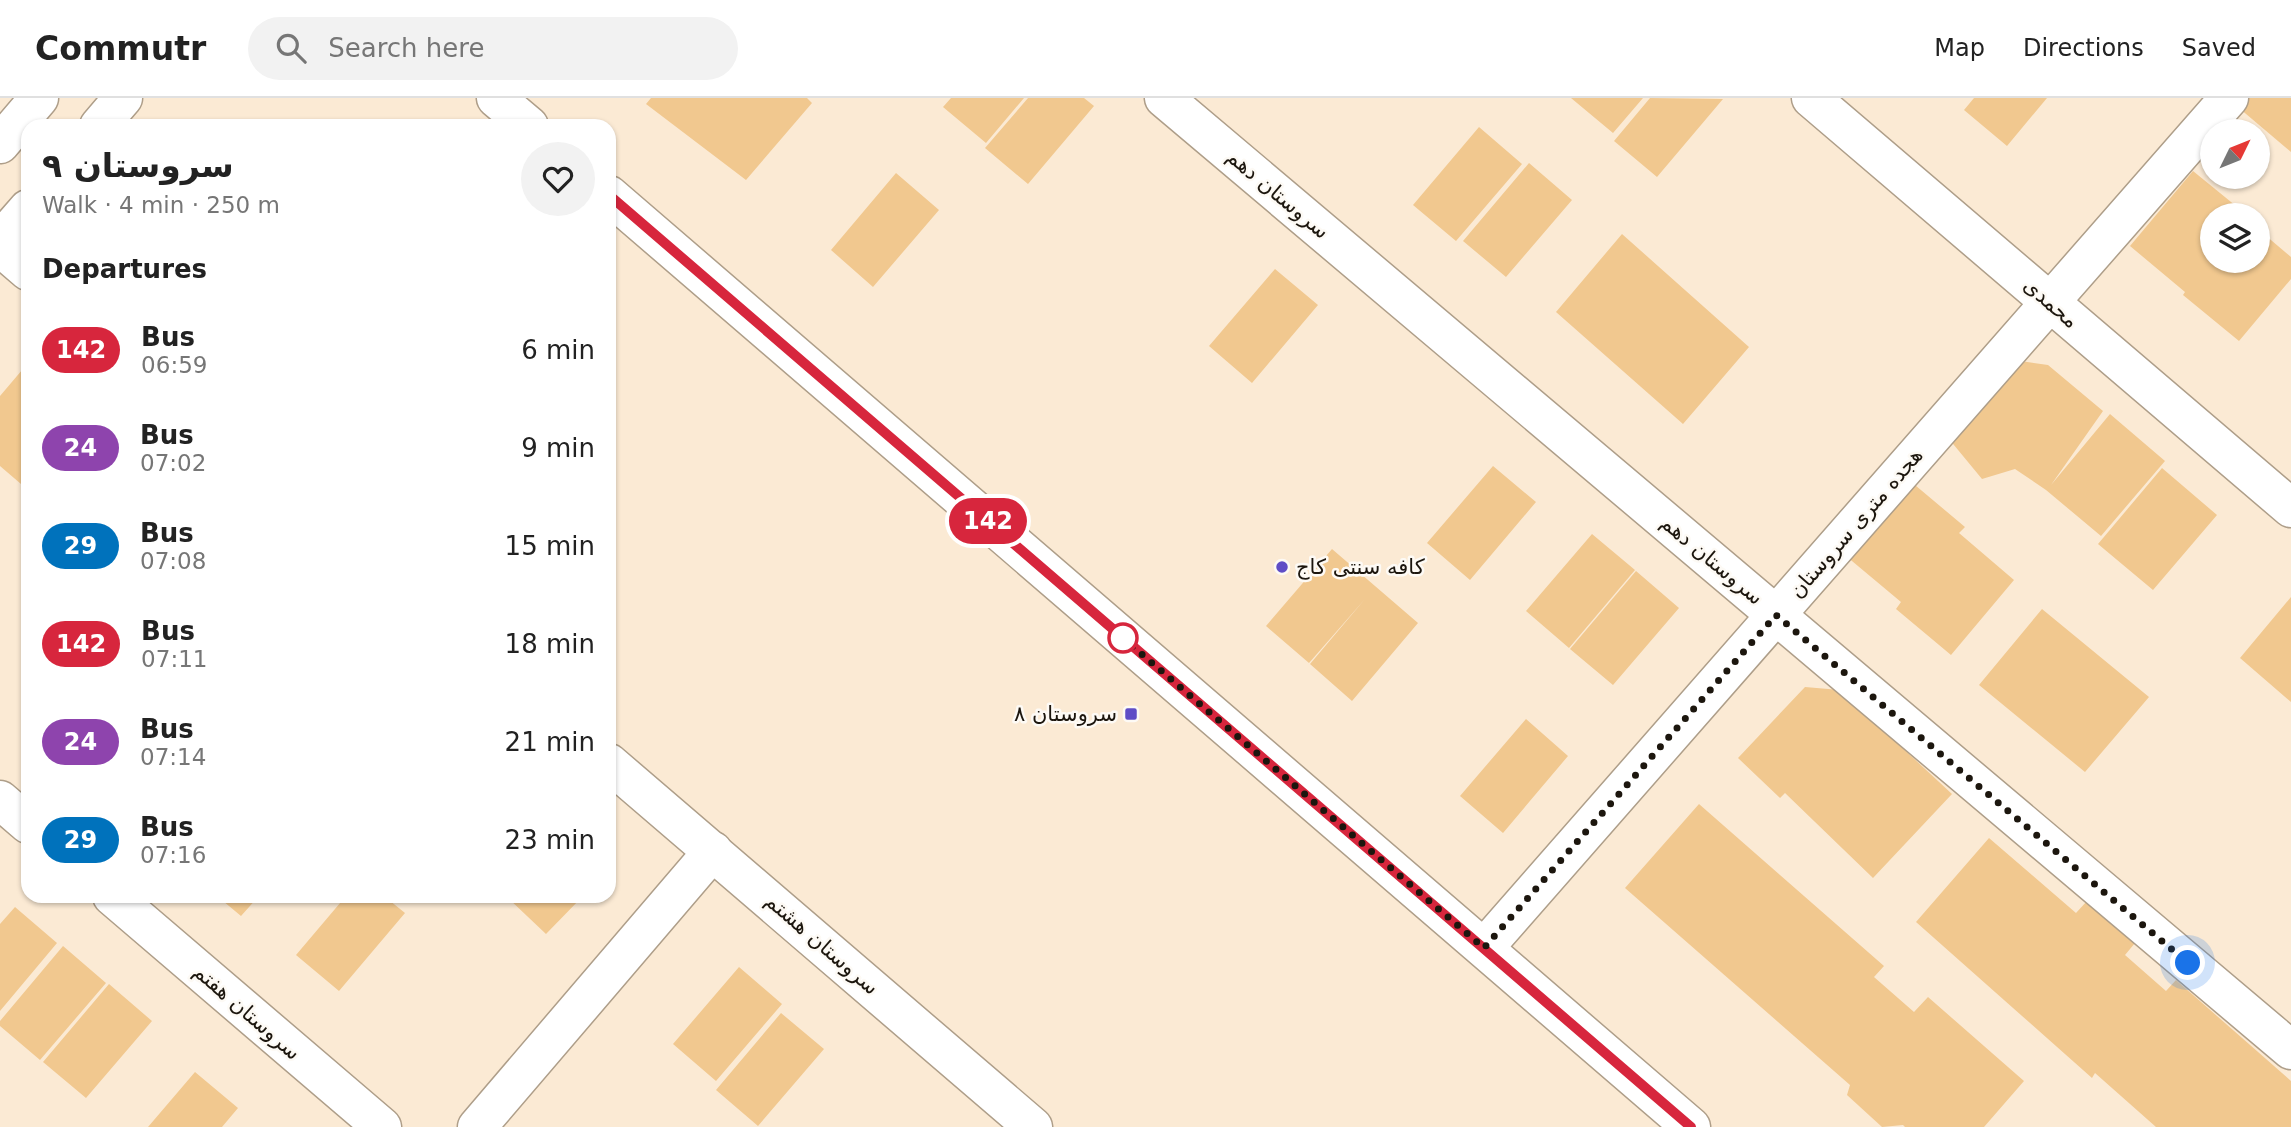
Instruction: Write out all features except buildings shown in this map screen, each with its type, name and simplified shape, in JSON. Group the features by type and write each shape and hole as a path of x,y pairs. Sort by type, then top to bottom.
{"street":[{"path":"21,119 39,98"},
{"path":"105,119 123,98"},
{"path":"496,98 521,119"},
{"name":"سروستان دهم","path":"1164,98 2291,1050"},
{"name":"محمدی","path":"1811,98 2291,509"},
{"name":"هجده متری سروستان","path":"1484,948 2229,98"},
{"path":"0,144 21,119"},
{"path":"616,201 1691,1127"},
{"path":"0,241 21,217"},
{"path":"0,247 21,265"},
{"name":"سروستان هشتم","path":"616,769 1033,1127"},
{"path":"0,800 21,818"},
{"path":"477,1127 713,851"},
{"name":"سروستان هفتم","path":"120,903 382,1127"}],"bus line":[{"name":"142","path":"616,201 1691,1127"}],"place":[{"name":"کافه سنتی کاج","path":"1282,567"},
{"name":"سروستان ٨","path":"1131,714"}],"route":[{"path":"1123,638 1484,948 1776,615 2188,963"}]}
